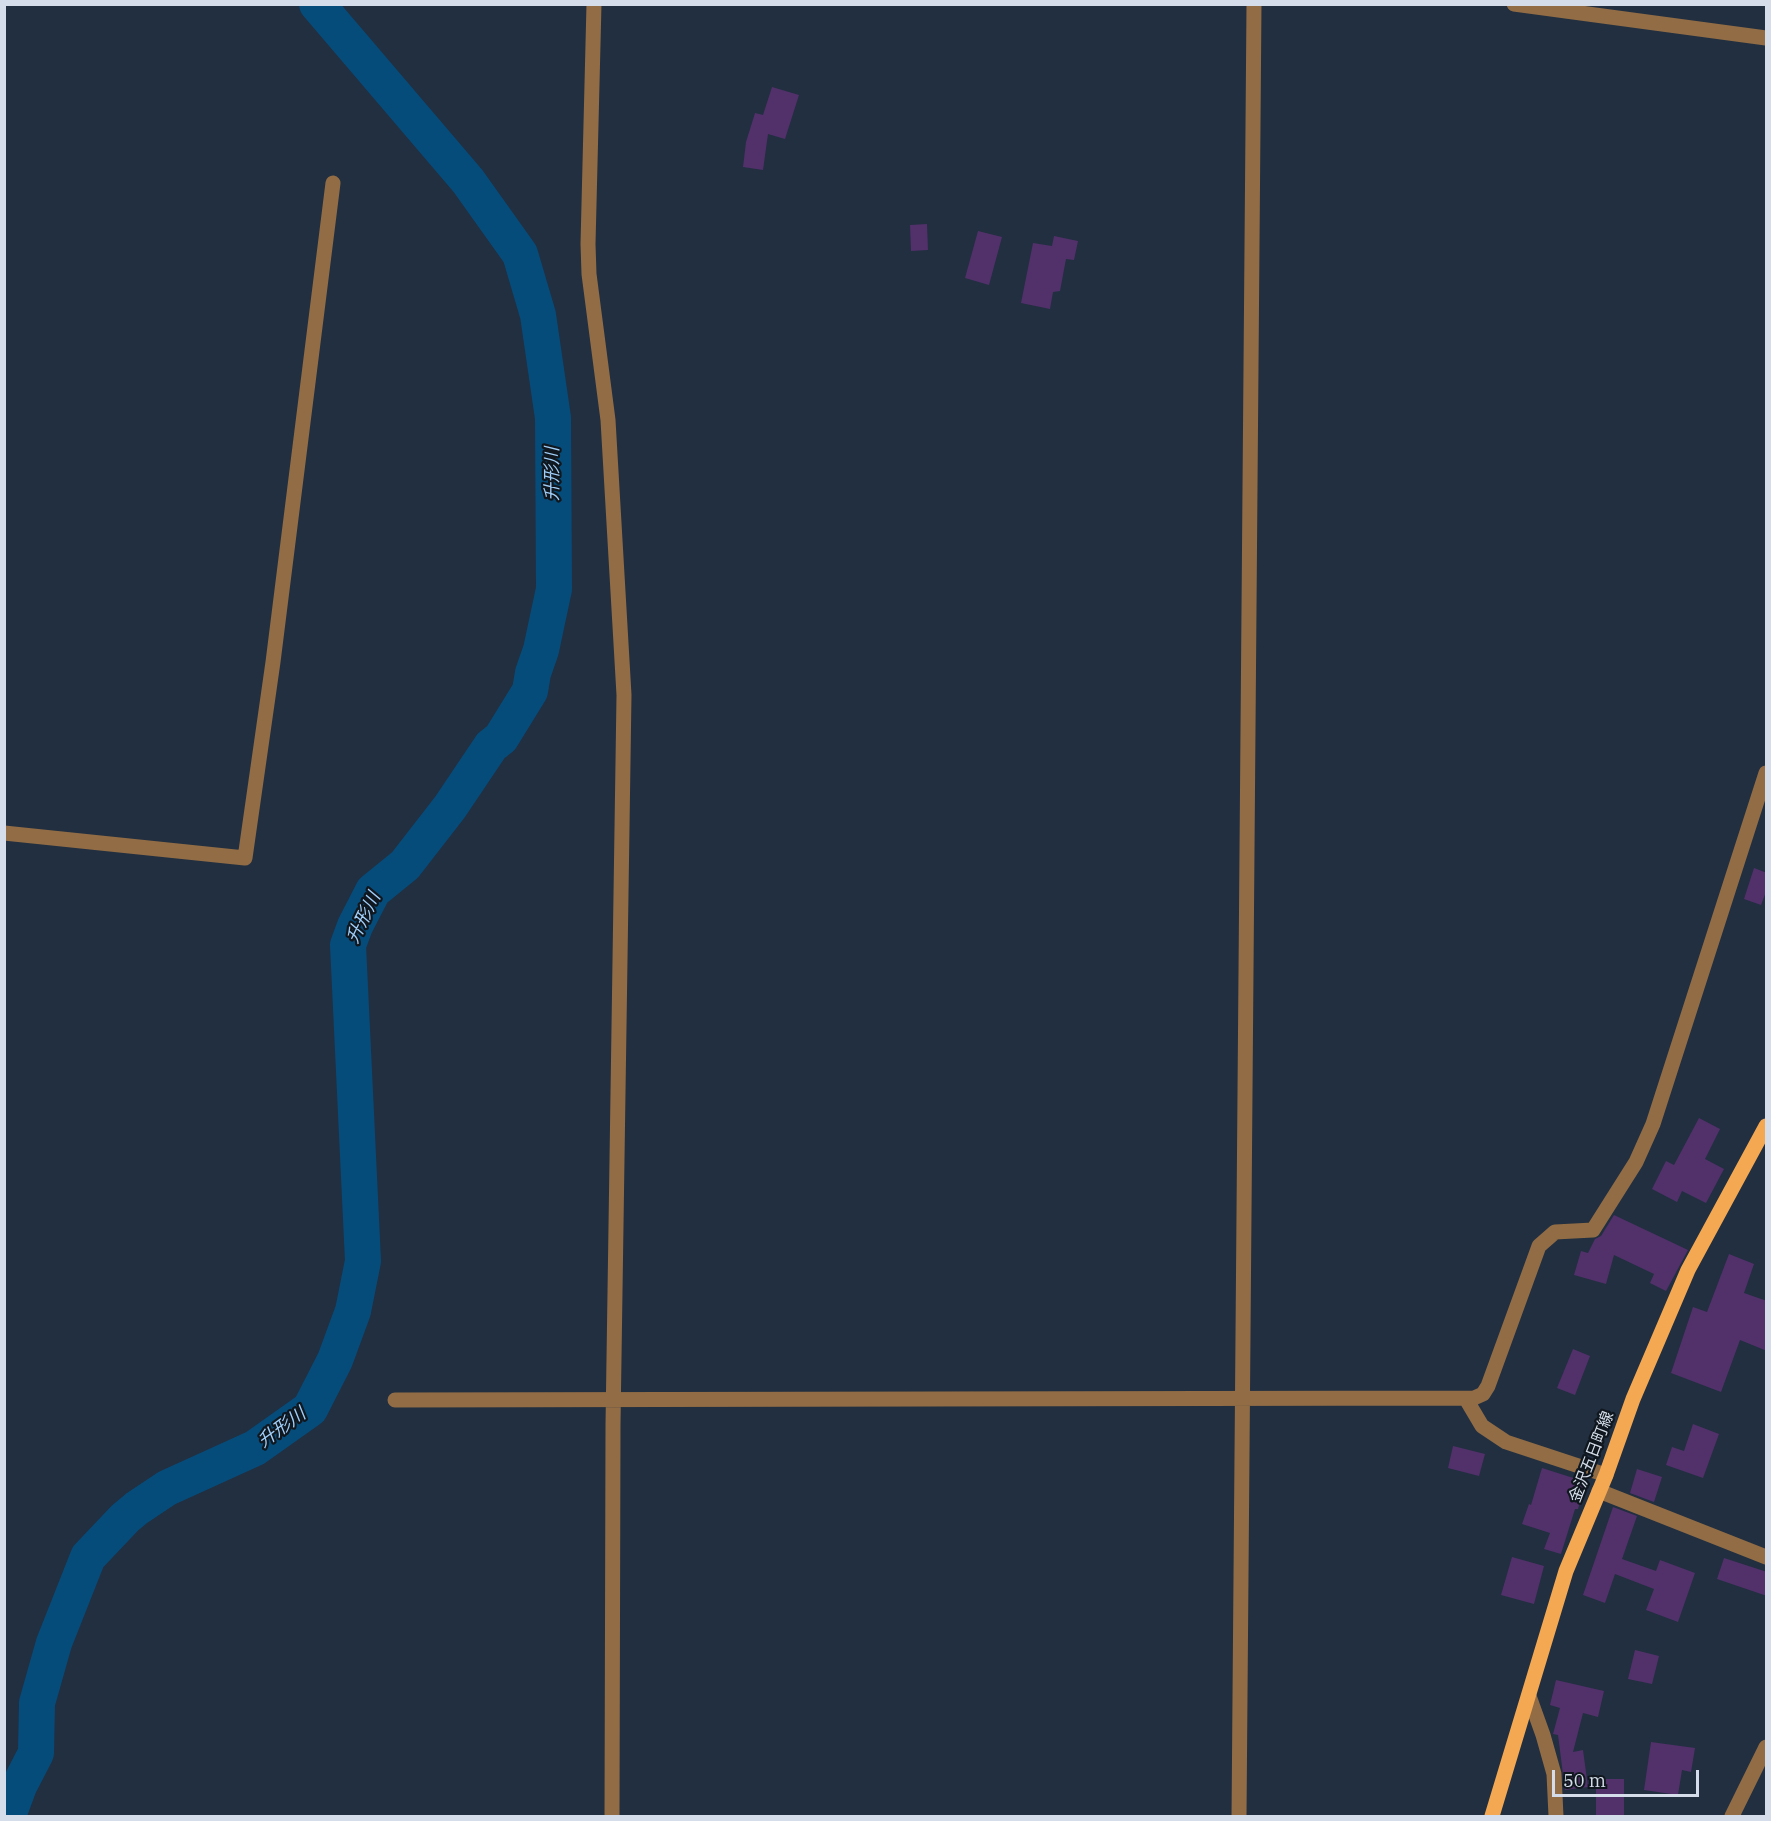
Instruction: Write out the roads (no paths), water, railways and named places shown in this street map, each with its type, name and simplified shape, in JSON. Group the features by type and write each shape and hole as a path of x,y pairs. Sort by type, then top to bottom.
{"main road":[{"name":"金沢五日町線","path":"1492,1816 1566,1571 1606,1475 1633,1399 1688,1270 1767,1126"}],"street":[{"path":"594,4 589,274 608,420 624,695 613,1401 612,1816"},
{"path":"1239,1816 1254,4"},
{"path":"1514,4 1767,38"},
{"path":"4,833 245,858 276,639 333,183"},
{"path":"395,1401 1466,1399 1483,1394 1488,1386 1539,1246 1555,1232 1593,1230 1636,1162 1653,1124 1767,773"},
{"path":"1466,1399 1482,1426 1506,1442 1606,1475"},
{"path":"1599,1491 1767,1557"},
{"path":"1529,1696 1554,1773 1556,1816"},
{"path":"1732,1816 1760,1756 1767,1747"}],"waterway":[{"name":"升形川","path":"8,1816 19,1786 36,1753 37,1703 54,1643 88,1557 137,1508 167,1488 255,1448 310,1409 335,1360 353,1311 363,1261 348,945 373,891 405,865 450,807 491,746 501,738 530,691 554,589 553,418 538,315 520,254 468,181 317,4"}]}
